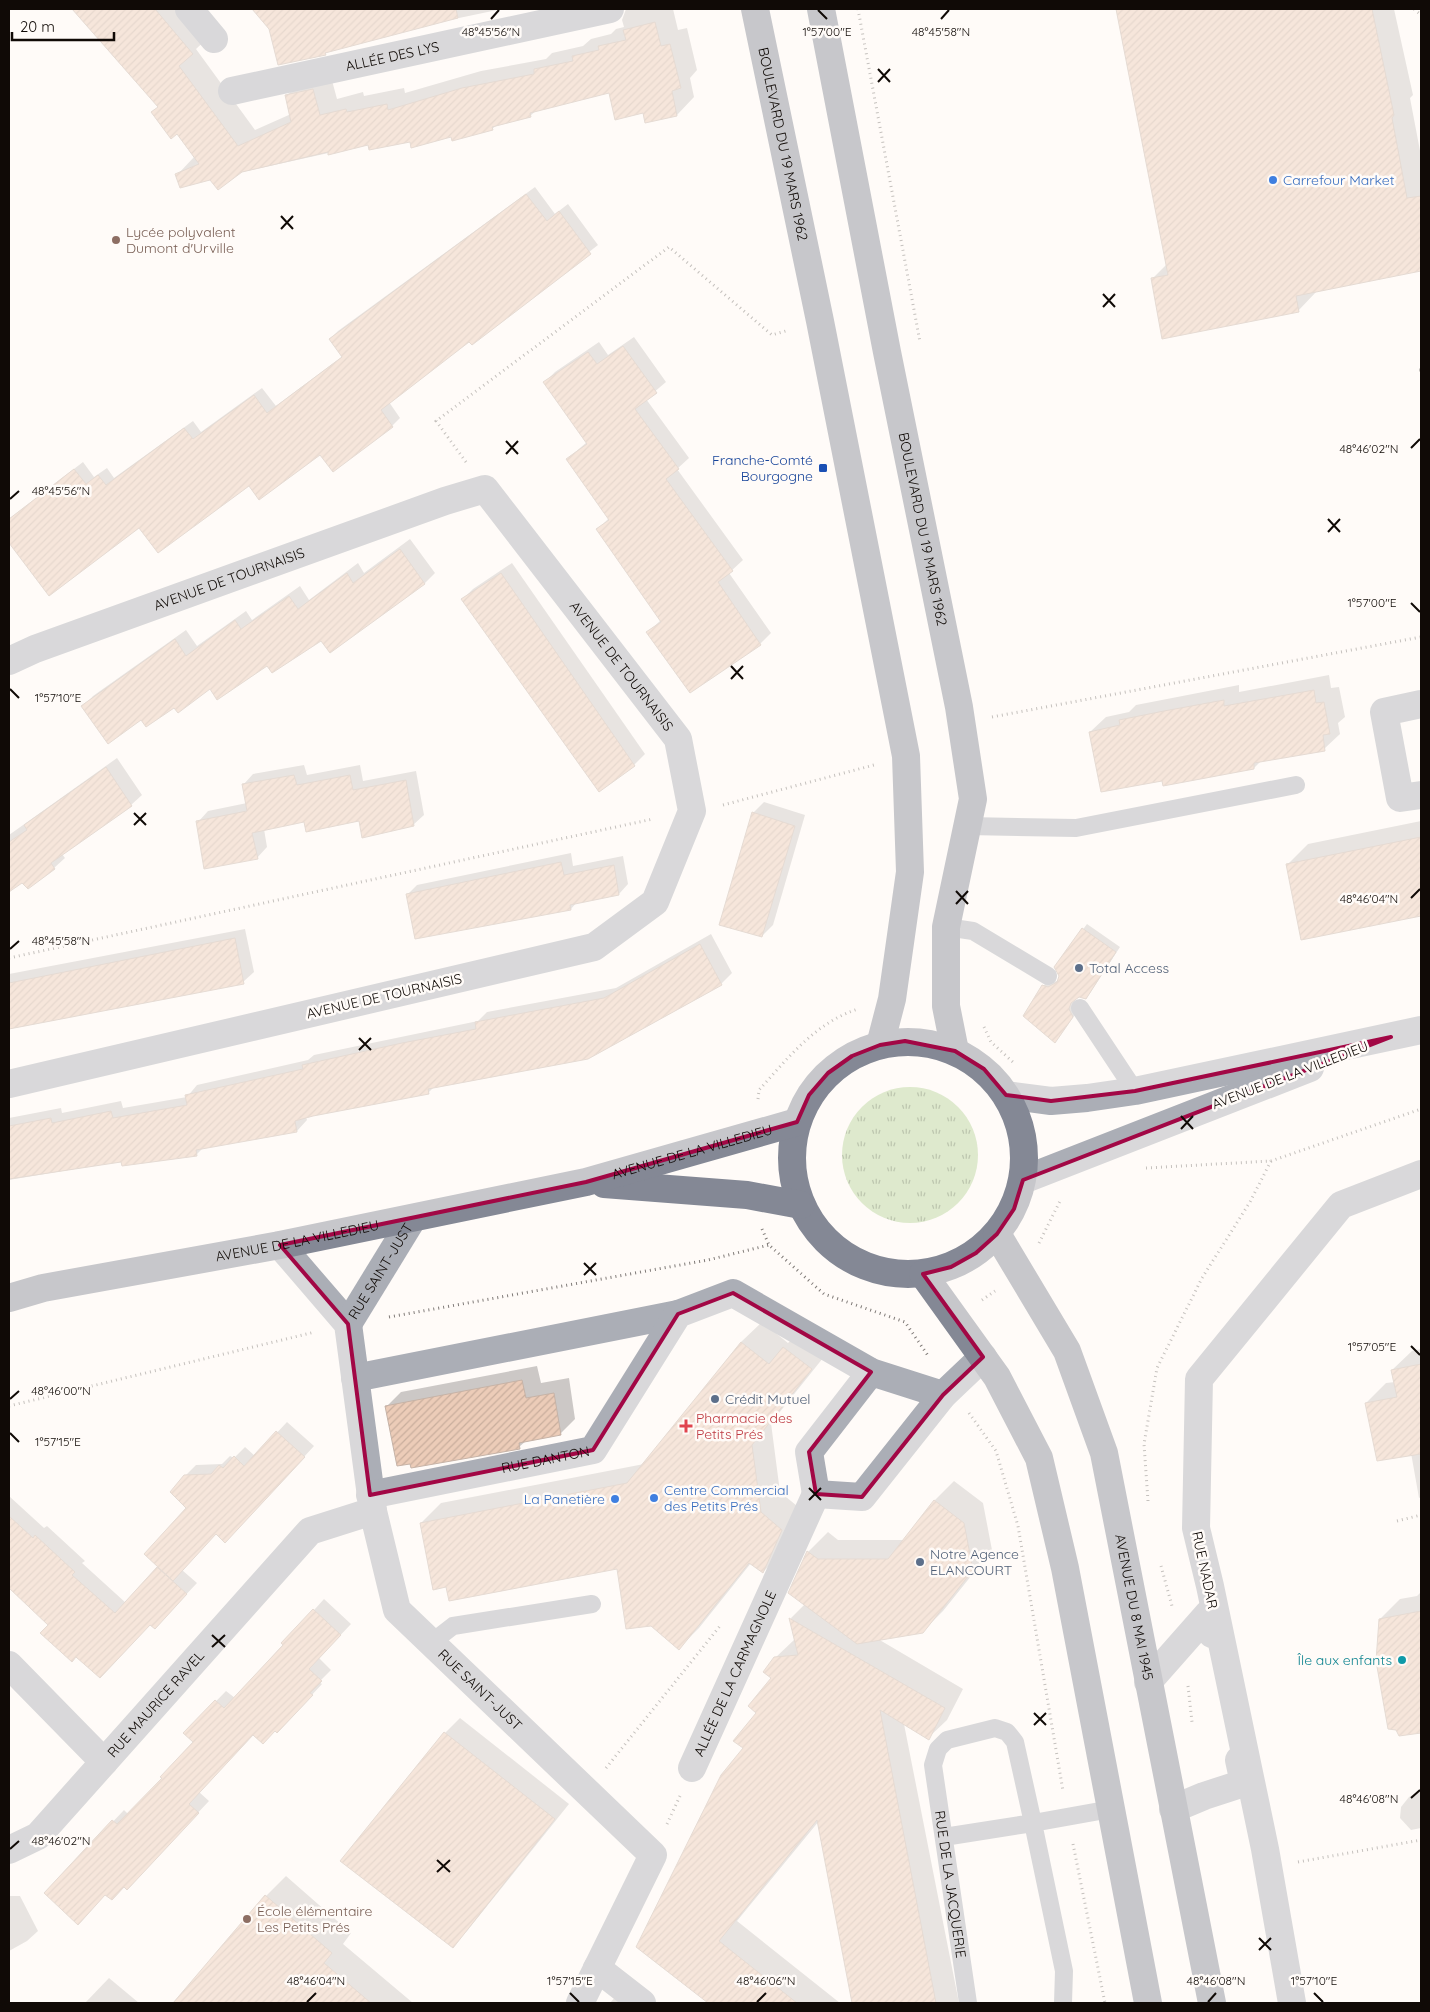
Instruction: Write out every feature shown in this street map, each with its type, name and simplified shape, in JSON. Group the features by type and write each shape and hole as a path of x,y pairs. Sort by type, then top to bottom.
{"street":[{"path":"190,9 214,39"},
{"name":"ALLÉE DES LYS","path":"232,91 610,9"},
{"name":"BOULEVARD DU 19 MARS 1962","path":"755,9 820,321 906,756 910,872 892,998 880,1045"},
{"name":"BOULEVARD DU 19 MARS 1962","path":"821,9 886,352 959,707 973,799 946,927 946,1006 955,1051"},
{"name":"AVENUE DE TOURNAISIS","path":"9,661 34,649 445,501 485,489 678,739 692,811 655,902 594,947 9,1084"},
{"path":"1421,704 1384,712 1400,798 1421,795"},
{"name":"AVENUE DE LA VILLEDIEU","path":"1006,1095 1051,1101 1135,1091 1421,1030"},
{"name":"AVENUE DE LA VILLEDIEU","path":"1023,1180 1108,1145 1391,1037"},
{"path":"905,1041 930,1044 955,1051 984,1069 1006,1095 1019,1121 1025,1151 1023,1180 1014,1209 997,1234 976,1253 951,1267 923,1274 893,1274 864,1267 837,1252 816,1231 801,1205 793,1178 791,1150 797,1122 809,1095 828,1073 852,1056 880,1045 905,1041"},
{"name":"AVENUE DE LA VILLEDIEU","path":"9,1298 43,1288 280,1245 586,1182 797,1122"},
{"name":"RUE NADAR","path":"1292,2003 1268,1869 1210,1586 1196,1528 1199,1379 1341,1205 1421,1174"},
{"name":"AVENUE DE LA VILLEDIEU","path":"586,1182 746,1195 801,1205"},
{"name":"RUE SAINT-JUST","path":"348,1324 413,1218"},
{"name":"AVENUE DU 8 MAI 1945","path":"997,1234 1067,1351 1104,1453 1212,2003"},
{"name":"RUE SAINT-JUST","path":"280,1245 348,1324 372,1502 397,1610 654,1855"},
{"path":"923,1274 997,1377 1039,1458 1064,1568 1148,2003"},
{"path":"355,1378 678,1314 733,1294 871,1372 947,1392"},
{"name":"RUE DANTON","path":"372,1502 593,1450 678,1314"},
{"path":"871,1372 809,1452 816,1494 862,1497 947,1392 983,1357"},
{"name":"ALLÉE DE LA CARMAGNOLE","path":"692,1768 816,1494"},
{"name":"RUE MAURICE RAVEL","path":"9,1850 38,1836 310,1531 372,1502"},
{"path":"1148,1682 1208,1614 1244,1783 1204,1796 1173,1809"},
{"path":"9,1665 104,1762"},
{"path":"580,2003 654,1855"},
{"path":"597,1968 642,2003"}],"lane":[{"path":"967,826 1076,828 1296,785"},
{"path":"946,927 973,931 1048,976"},
{"path":"1080,1008 1135,1091"},
{"path":"431,1643 453,1626 592,1604"},
{"name":"RUE DE LA JACQUERIE","path":"968,2003 933,1765 938,1749 947,1740 995,1728 1007,1732 1015,1742 1033,1823"},
{"path":"944,1837 1068,1818 1111,1809"},
{"path":"1033,1823 1064,1971 1063,2003"}],"path":[{"path":"1414,9 1421,15"},
{"path":"485,489 436,421 669,247 772,335 820,321"},
{"path":"991,717 1421,636"},
{"path":"9,958 723,805 906,756"},
{"path":"1145,1168 1271,1161 1421,1109"},
{"path":"746,1195 769,1245 824,1294 905,1322 984,1299 1020,1270 1033,1254 1063,1197"},
{"path":"905,1322 947,1392 996,1451 1018,1526 1068,1818 1105,2003"},
{"path":"1397,1521 1421,1516"},
{"path":"587,1792 724,1620"},
{"name":"ALLÉE DE LA CARMAGNOLE","path":"654,1855 692,1768"},
{"path":"1268,1869 1283,1864 1421,1840"}],"highlighted area":[{"path":"1391,1037 1023,1180 1014,1209 997,1234 976,1253 951,1267 923,1274 983,1357 943,1395 862,1497 816,1494 809,1452 871,1372 733,1293 678,1314 593,1450 370,1495 348,1324 280,1245 586,1182 797,1122 809,1095 828,1073 852,1056 880,1045 905,1041 955,1051 984,1069 1006,1095 1051,1101 1135,1091"}],"green space":[{"path":"910,1087 936,1092 948,1098 958,1107 967,1117 973,1129 978,1155 973,1181 967,1193 958,1203 948,1212 936,1218 910,1223 884,1218 872,1212 862,1203 853,1193 847,1181 842,1155 847,1129 853,1117 862,1107 872,1098 884,1092"}],"building":[{"path":"72,9 155,9 193,54 179,66 238,146 291,122 285,95 313,89 320,115 346,109 347,112 387,104 388,110 462,88 534,74 534,69 573,61 572,56 599,50 598,46 626,40 623,30 655,22 661,46 670,44 681,88 672,91 677,116 645,123 643,113 615,120 609,93 530,113 531,117 492,127 493,130 452,141 451,137 411,148 410,142 369,150 368,145 328,155 328,152 242,172 218,190 210,180 180,188 175,174 199,164 177,134 171,139 151,112 158,107"},
{"path":"252,9 456,9 458,18 325,53 326,55 278,65 269,29"},
{"name":"Carrefour Market","path":"1116,9 1372,9 1394,115 1392,118 1407,198 1421,196 1421,271 1296,296 1299,312 1162,339 1151,278 1168,275"},
{"path":"526,194 547,221 559,211 591,254 472,345 469,342 381,410 393,427 333,472 320,455 259,500 249,486 158,553 139,528 49,596 9,543 9,519 74,469 86,484 98,475 106,485 184,428 193,439 254,395 267,413 342,357 329,339"},
{"path":"623,346 657,393 635,409 679,469 666,479 733,571 718,582 761,645 690,693 646,632 661,622 596,529 609,520 566,459 587,444 543,382 588,352 597,364"},
{"path":"400,549 425,584 330,653 321,641 272,673 267,666 217,700 210,689 178,713 174,708 146,727 141,720 108,744 81,706 175,639 186,656 235,620 241,629 289,596 298,609 347,573 353,583"},
{"path":"501,573 635,766 599,792 461,599"},
{"path":"1314,690 1316,703 1324,702 1330,734 1323,735 1325,751 1254,763 1254,769 1163,786 1162,781 1101,792 1089,732 1120,725 1119,720 1164,711 1224,700 1224,706"},
{"path":"106,767 132,806 51,863 55,869 28,889 22,883 9,892 9,842 27,830 24,825"},
{"path":"294,775 297,785 350,775 353,790 406,780 414,826 362,838 359,821 306,832 304,822 252,833 258,859 204,869 196,821 247,811 242,784"},
{"path":"752,812 795,826 762,937 719,925"},
{"path":"1421,837 1421,916 1301,940 1286,864"},
{"path":"561,862 564,875 614,865 619,895 570,905 571,910 415,939 406,894"},
{"path":"1082,928 1116,952 1086,999 1079,997 1071,1003 1069,1009 1073,1017 1055,1043 1023,1016 1042,985 1048,987 1057,982 1059,976 1054,967"},
{"path":"235,938 244,984 9,1029 9,983"},
{"path":"700,944 722,985 588,1059 428,1089 429,1094 313,1116 295,1121 297,1132 196,1150 197,1156 122,1166 121,1162 9,1179 9,1126 51,1118 52,1123 111,1111 113,1118 187,1105 185,1095 303,1069 302,1065 476,1029 475,1022 604,998"},
{"name":"Centre Commercial des Petits Prés","path":"741,1342 769,1364 783,1347 812,1369 752,1445 761,1512 782,1530 763,1573 749,1563 679,1650 651,1626 626,1629 617,1569 449,1601 446,1587 433,1590 420,1523 627,1483"},
{"path":"1421,1364 1421,1454 1377,1461 1365,1403 1397,1397 1391,1370"},
{"path":"522,1380 526,1398 554,1393 561,1435 519,1443 520,1449 411,1468 410,1464 397,1466 385,1406"},
{"path":"276,1431 305,1457 225,1543 216,1534 173,1581 144,1554 186,1508 170,1492 184,1475 211,1474 219,1465 223,1468 234,1456 244,1466"},
{"path":"934,1500 964,1523 973,1570 923,1633 857,1644 788,1593 807,1551 818,1559 888,1559"},
{"path":"9,1516 33,1538 35,1535 75,1572 72,1575 115,1613 157,1567 187,1594 155,1629 150,1625 100,1678 76,1657 72,1662 40,1633 48,1625 9,1588"},
{"path":"313,1609 341,1635 309,1669 322,1681 310,1693 313,1695 277,1733 275,1731 263,1744 253,1735 189,1804 199,1813 127,1890 124,1887 112,1900 105,1895 78,1925 44,1893 112,1820 117,1824 162,1778 160,1777 193,1742 183,1733 215,1700 224,1708 283,1645 281,1643"},
{"name":"Île aux enfants","path":"1421,1611 1421,1733 1399,1736 1396,1730 1388,1729 1376,1661 1379,1619"},
{"path":"789,1618 945,1708 929,1740 880,1710 936,2003 852,2003 817,1820 719,1941 797,2003 708,2003 636,1947 721,1775 743,1748 733,1741 756,1713 748,1706 771,1678 763,1672 774,1657 798,1655"},
{"path":"444,1732 555,1819 453,1948 340,1861"},
{"path":"265,1895 332,1953 324,1963 371,2003 173,2003"}],"place":[{"name":"Carrefour Market","path":"1273,180"},
{"name":"Lycée polyvalent Dumont d'Urville","path":"116,240"},
{"name":"Franche-Comté Bourgogne","path":"823,468"},
{"name":"Total Access","path":"1079,968"},
{"name":"Crédit Mutuel","path":"715,1399"},
{"name":"Pharmacie des Petits Prés","path":"686,1426"},
{"name":"Centre Commercial des Petits Prés","path":"654,1498"},
{"name":"La Panetière","path":"615,1499"},
{"name":"Notre Agence ELANCOURT","path":"920,1562"},
{"name":"Île aux enfants","path":"1402,1660"},
{"name":"École élémentaire Les Petits Prés","path":"247,1919"}]}
